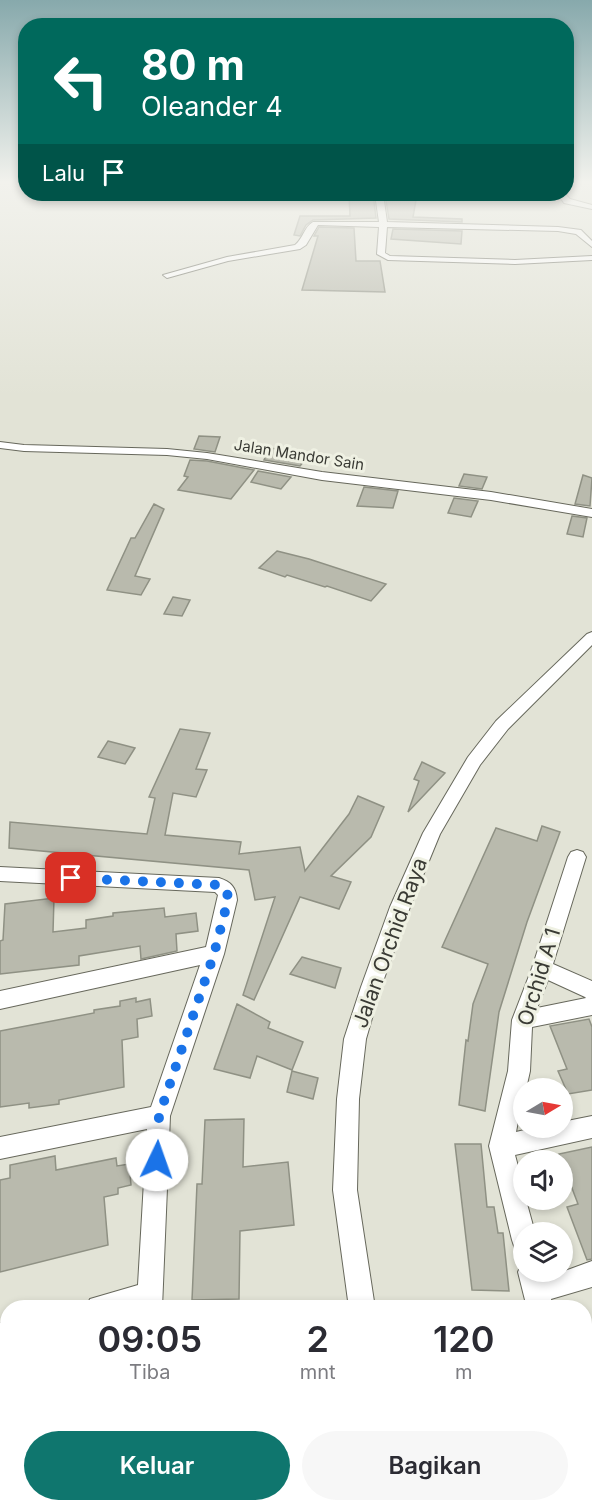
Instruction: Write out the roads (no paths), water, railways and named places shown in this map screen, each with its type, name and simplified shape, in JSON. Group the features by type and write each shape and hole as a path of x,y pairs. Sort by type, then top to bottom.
{"street":[{"path":"167,274 257,255"},
{"path":"382,255 394,259 522,262 592,258"},
{"name":"Jalan Mandor Sain","path":"0,445 52,449 167,452 207,456 322,476 480,495 592,513"},
{"name":"Jalan Orchid Raya","path":"361,1300 345,1190 348,1099 355,1039 371,987 400,907 432,833 474,761 502,725 592,637"},
{"name":"Orchid A 1","path":"520,1222 501,1146 519,1071 522,1020 542,968 577,857"},
{"path":"2,875 219,885 227,891 228,900 214,954 159,1116 149,1300"},
{"path":"0,1000 214,954"},
{"path":"542,968 592,991"},
{"path":"522,1020 592,1006"},
{"path":"0,1148 159,1116"},
{"path":"501,1146 592,1127"},
{"path":"535,1290 592,1274"}]}
